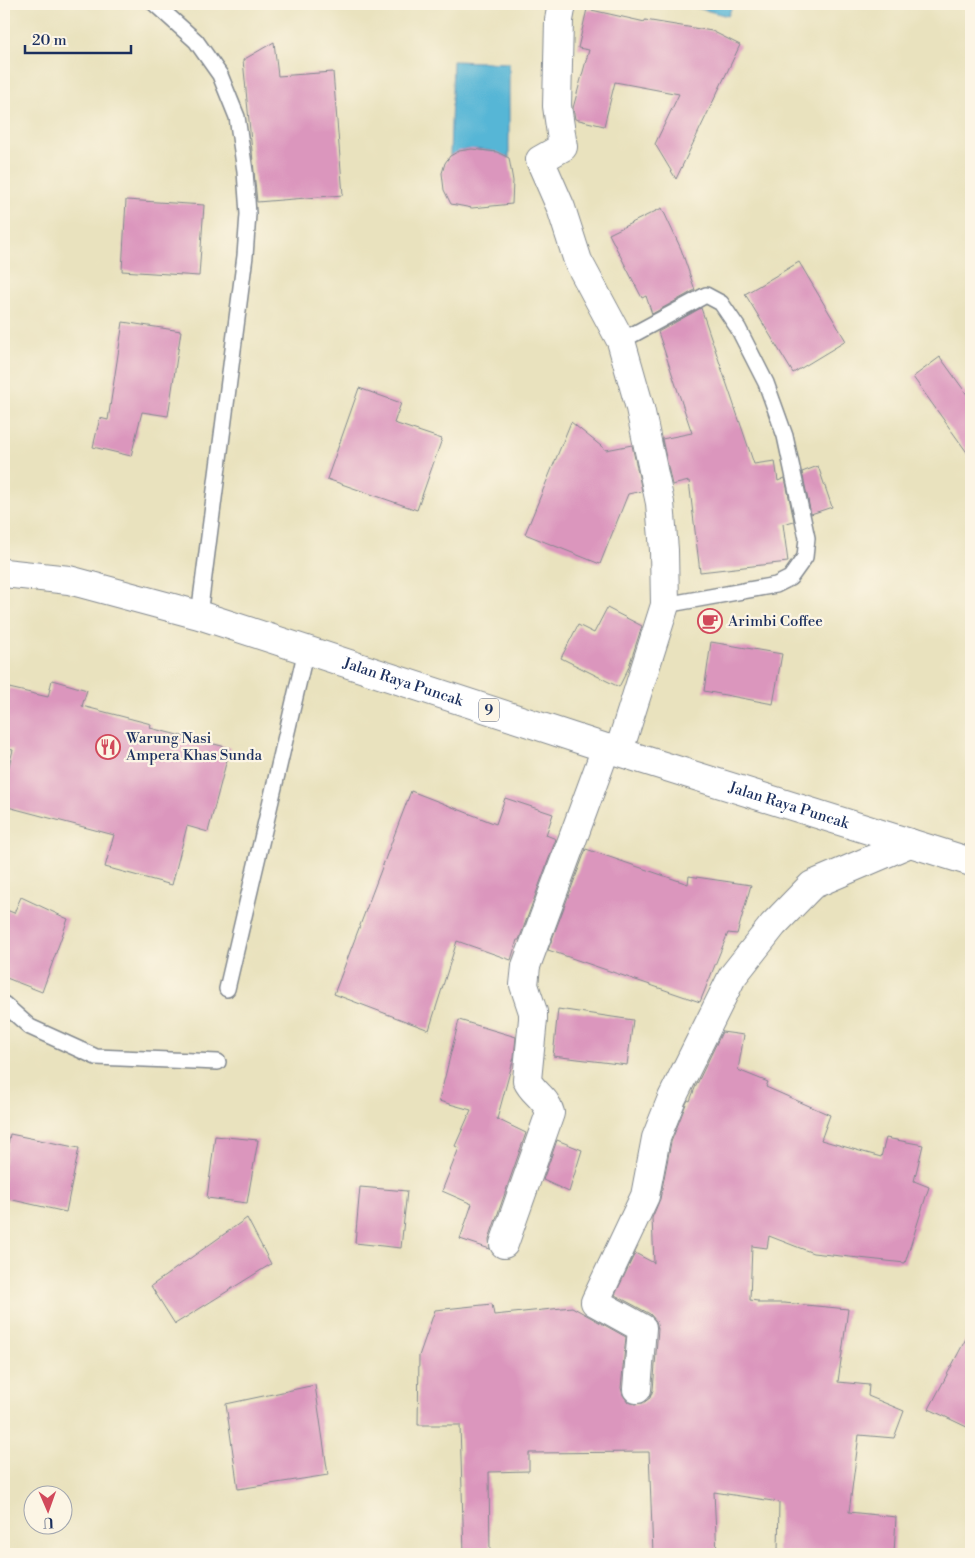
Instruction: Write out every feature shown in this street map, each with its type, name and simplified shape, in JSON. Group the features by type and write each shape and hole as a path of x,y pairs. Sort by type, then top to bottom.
{"main road":[{"path":"504,1244 550,1113 548,1104 529,1085 527,1080 533,1019 524,985 526,966 612,749 665,604 664,550 660,504 640,408 621,340 578,261 561,208 540,160 563,147 557,106 559,20 562,4"},
{"name":"Jalan Raya Puncak","path":"4,573 69,580 199,615 612,749 971,862"},
{"path":"637,1389 642,1328 595,1302 645,1196 656,1138 669,1106 732,977 773,925 812,885 910,843"}],"lane":[{"path":"155,4 196,41 220,75 237,117 245,171 248,214 245,256 199,615"},
{"path":"621,340 706,295 721,302 738,328 762,376 785,436 807,538 805,557 790,578 776,586 665,604"},
{"path":"227,989 306,650"},
{"path":"4,1004 30,1027 96,1057 218,1062"}],"water":[{"path":"682,4 733,4 728,16"},
{"path":"453,61 509,63 509,158 494,152 472,149 450,156"}],"building":[{"path":"587,9 645,22 645,20 712,31 740,45 676,179 655,144 679,94 615,82 604,126 575,119 573,108 589,50 578,48"},
{"path":"274,42 278,76 333,72 343,195 257,202 243,60"},
{"path":"472,149 497,152 509,158 513,181 512,204 472,208 451,204 444,190 442,173 445,163 450,156 459,151"},
{"path":"126,200 204,205 199,276 122,271"},
{"path":"662,208 681,249 695,290 652,314 646,296 642,298 609,234"},
{"path":"799,262 846,341 793,373 745,294"},
{"path":"701,308 754,464 775,461 778,481 785,478 794,521 783,524 788,562 700,572 689,481 672,485 662,439 692,433 658,332"},
{"path":"123,322 181,331 168,416 142,412 131,456 93,447 100,418 108,420"},
{"path":"940,357 971,400 971,458 913,377"},
{"path":"359,388 401,403 394,423 442,439 417,510 327,479"},
{"path":"571,422 606,450 632,445 642,491 628,494 600,564 525,534"},
{"path":"818,466 832,507 811,514 802,472"},
{"path":"607,608 642,626 628,669 619,687 561,658 578,625 594,633"},
{"path":"711,642 782,654 773,704 704,691"},
{"path":"52,680 87,690 82,706 151,724 150,728 230,748 208,832 187,826 172,885 105,867 114,835 4,806 4,785 13,750 4,748 4,708 9,688 48,697"},
{"path":"411,791 496,824 505,798 553,814 546,835 556,839 511,960 457,941 429,1030 334,994"},
{"path":"586,849 688,884 689,876 751,885 737,934 728,933 700,1002 548,950"},
{"path":"21,897 68,919 42,992 4,977 4,909 14,913"},
{"path":"558,1009 633,1020 627,1065 553,1056"},
{"path":"459,1020 516,1037 514,1057 497,1119 526,1133 489,1239 490,1249 460,1239 472,1204 442,1191 459,1148 455,1146 471,1110 439,1101"},
{"path":"722,1032 744,1035 738,1070 768,1082 766,1087 830,1115 821,1140 881,1157 886,1138 923,1145 914,1181 929,1187 905,1263 813,1253 769,1236 767,1248 752,1246 750,1300 758,1301 758,1303 784,1303 848,1309 838,1382 869,1385 868,1396 904,1411 894,1438 859,1435 849,1512 896,1517 894,1554 778,1552 779,1502 714,1492 717,1554 653,1554 649,1452 529,1453 529,1471 489,1472 490,1554 464,1554 460,1425 418,1425 419,1356 435,1310 492,1304 494,1315 572,1307 626,1337 621,1388 623,1395 628,1402 635,1404 643,1403 650,1398 653,1390 658,1329 656,1321 650,1314 615,1295 635,1253 654,1263 652,1218 660,1199 671,1142 686,1104 688,1100 690,1101"},
{"path":"10,1134 79,1148 66,1212 4,1198 4,1164"},
{"path":"215,1136 258,1140 247,1203 207,1198"},
{"path":"557,1140 582,1150 569,1192 543,1180"},
{"path":"360,1187 407,1191 401,1248 355,1243"},
{"path":"247,1218 271,1264 175,1324 151,1286"},
{"path":"971,1329 971,1429 929,1409"},
{"path":"315,1385 328,1475 238,1489 226,1404"}],"place":[{"name":"Arimbi Coffee","path":"710,621"},
{"name":"Warung Nasi Ampera Khas Sunda","path":"108,747"}]}
